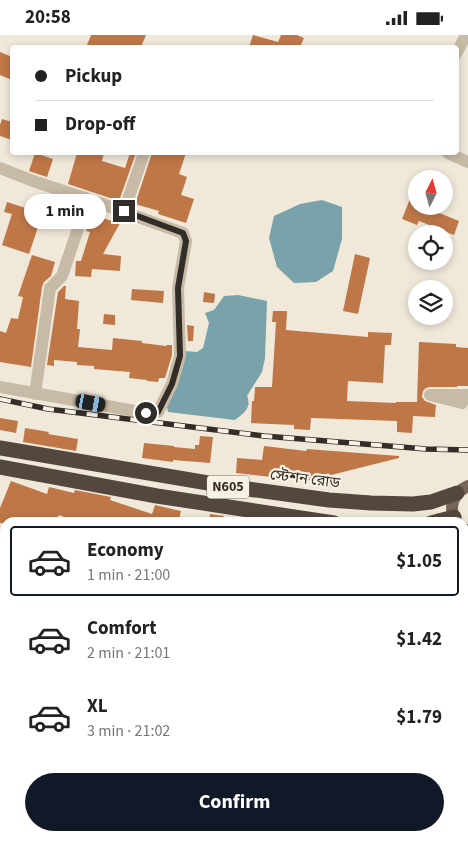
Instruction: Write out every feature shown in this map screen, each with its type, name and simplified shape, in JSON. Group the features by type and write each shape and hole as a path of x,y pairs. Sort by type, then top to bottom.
{"highway":[{"name":"স্টেশন রোড","path":"0,448 216,485 328,500 371,503 431,502 463,490"},
{"name":"N605","path":"0,467 156,496 294,517"}],"main road":[{"name":"N605","path":"452,517 452,505 463,490"}],"street":[{"path":"459,48 466,35"},
{"path":"124,211 143,155"},
{"path":"452,155 468,162"},
{"path":"0,168 183,233 186,241 178,288 180,356 172,384 158,412 146,413 0,387"},
{"path":"35,394 50,288 62,276 88,199"}],"water":[{"path":"322,200 342,207 342,239 333,271 316,282 294,283 277,267 269,238 274,216 300,204"},
{"path":"238,295 267,301 265,358 262,372 247,396 248,407 235,420 168,412 167,407 185,351 197,352 203,348 209,323 205,313 214,310 224,296"}],"building":[{"path":"91,35 146,35 142,45 87,45"},
{"path":"253,35 278,42 281,35 297,35 304,38 301,45 250,45"},
{"path":"0,52 10,56 10,79 0,75"},
{"path":"2,119 10,121 10,139 0,136"},
{"path":"34,155 53,159 47,177 29,171"},
{"path":"76,155 104,155 102,161 125,168 129,155 135,155 119,201 68,184"},
{"path":"151,155 185,155 179,174 187,177 181,195 194,199 186,223 158,214 159,211 135,204"},
{"path":"40,195 62,202 63,199 75,203 68,225 41,218 29,254 2,245 12,214 4,212 7,202 35,211"},
{"path":"408,204 408,215 444,215 459,221 454,235 453,225 429,225 419,221 417,225 402,219"},
{"path":"93,209 100,212 98,217 120,223 103,254 121,256 120,271 92,269 91,277 75,276 76,261 81,261 90,232 86,231"},
{"path":"355,254 370,258 358,314 343,311"},
{"path":"32,255 55,262 51,276 44,282 42,287 31,367 0,362 0,331 6,333 11,318 18,319 23,297 18,296"},
{"path":"66,286 65,299 79,301 77,329 80,329 78,347 112,350 113,338 166,346 172,345 172,355 165,378 159,378 158,382 129,378 130,372 94,369 94,366 77,365 77,362 54,360 54,366 47,365 58,292"},
{"path":"132,289 164,291 163,303 131,300"},
{"path":"204,292 215,294 214,303 203,302"},
{"path":"273,311 287,311 286,330 368,337 368,332 392,333 391,345 385,345 383,383 348,381 347,401 417,402 419,342 456,344 456,347 468,348 468,386 426,388 423,391 422,397 425,401 436,405 435,417 413,416 412,433 397,432 397,421 311,418 310,430 294,429 294,425 251,423 255,387 272,387 276,322 272,322"},
{"path":"104,314 115,315 115,325 103,324"},
{"path":"187,325 194,326 193,341 188,341"},
{"path":"0,418 18,421 16,433 0,430"},
{"path":"25,428 78,439 76,451 23,442"},
{"path":"200,436 213,437 210,463 173,460 173,462 142,458 144,443 195,449 195,445 199,445"},
{"path":"264,446 306,451 307,449 399,456 399,458 303,482 271,475 271,477 236,473 237,458 262,460"},
{"path":"11,481 47,494 49,487 74,493 75,490 111,497 110,500 152,514 155,505 181,511 180,517 64,517 59,515 58,517 0,517 0,508"},
{"path":"210,514 224,516 224,517 210,517"}],"railway":[{"path":"0,399 48,409 264,436 426,449 468,450"}],"route":[{"path":"124,211 183,233 186,241 178,288 180,356 172,384 158,412 146,413"}]}
